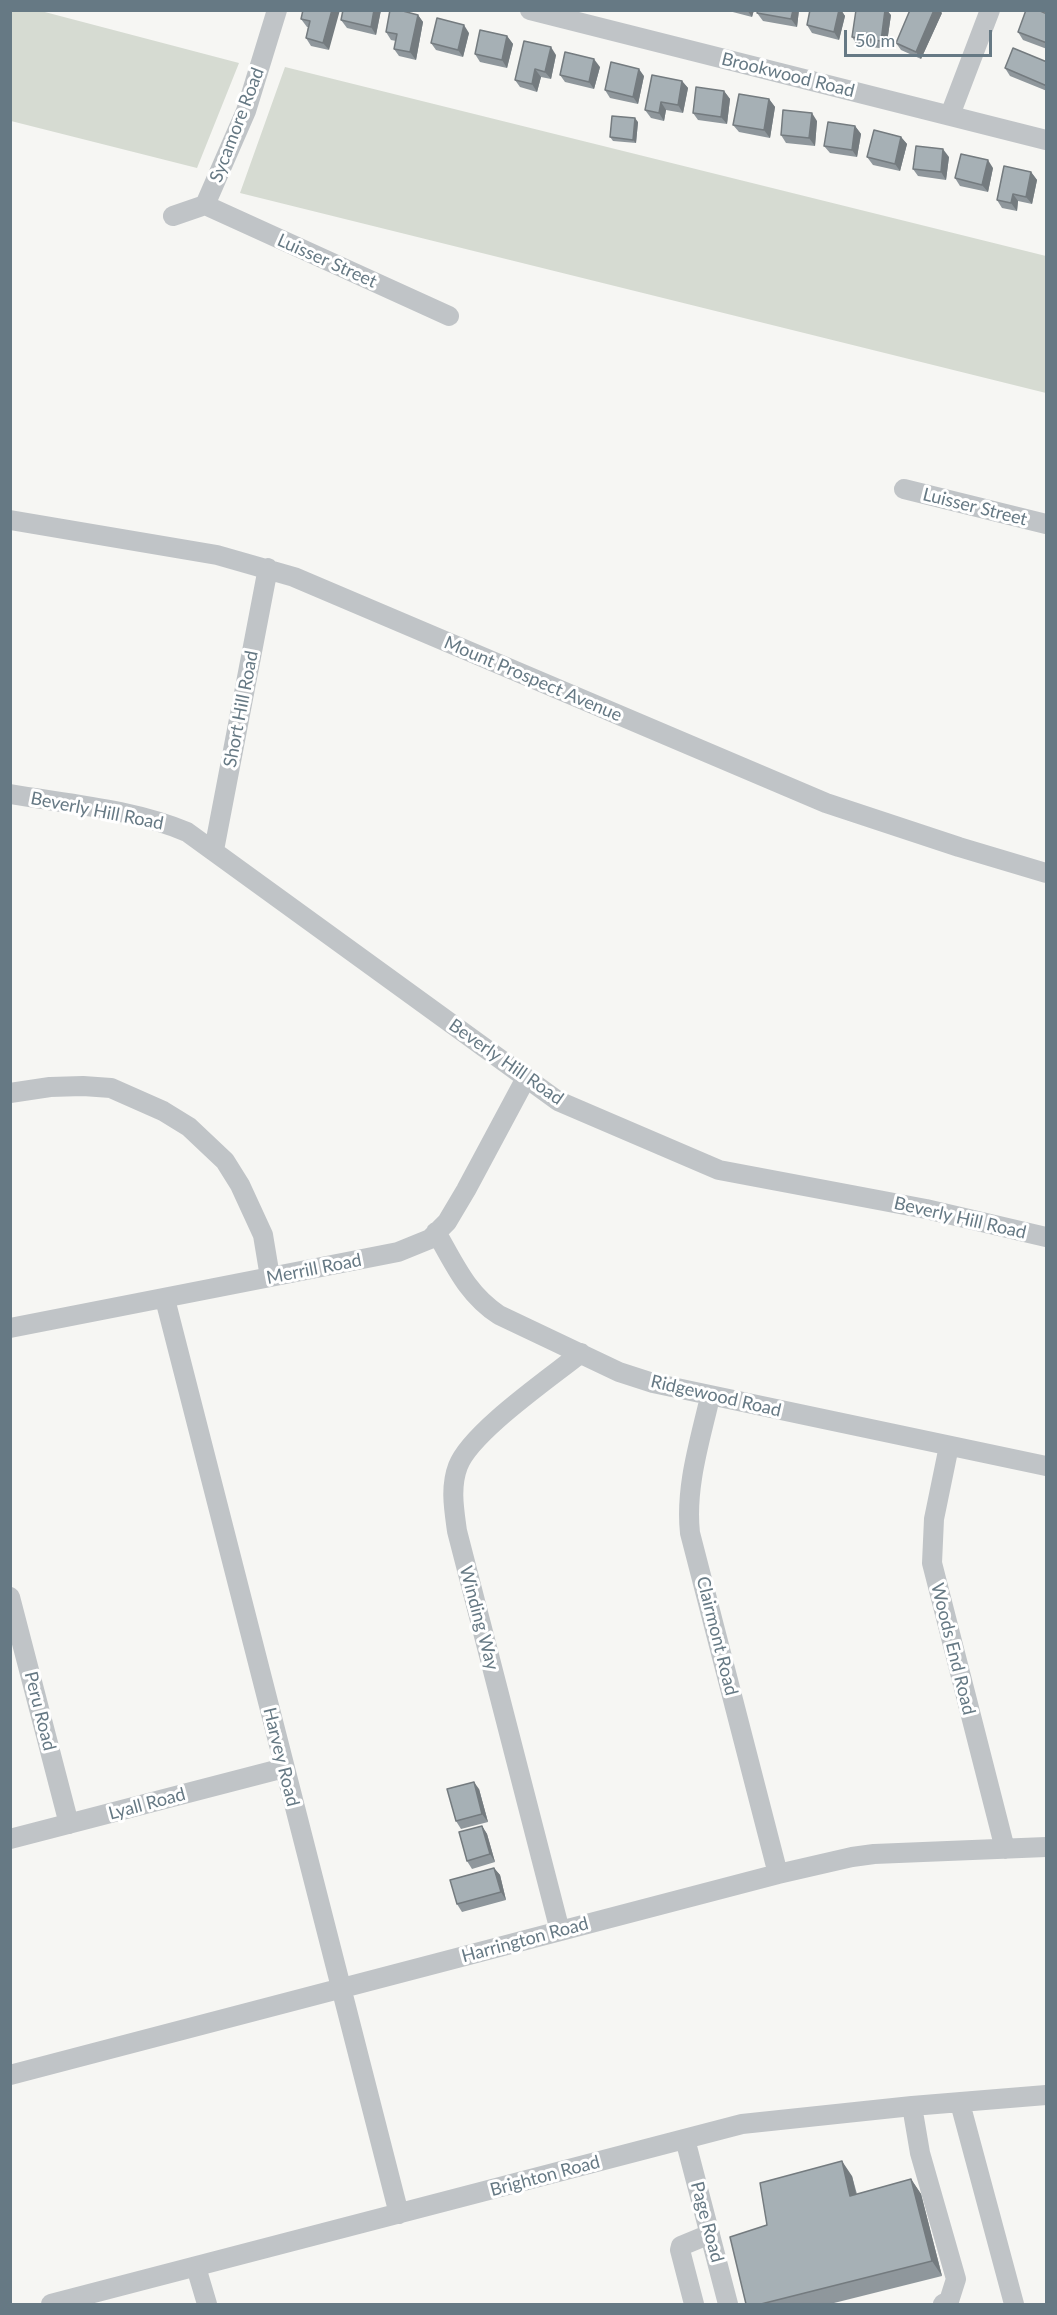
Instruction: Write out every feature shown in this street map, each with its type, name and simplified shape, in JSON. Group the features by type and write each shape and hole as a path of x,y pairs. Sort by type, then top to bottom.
{"street":[{"name":"Sycamore Road","path":"173,216 205,205 246,111 277,10"},
{"path":"950,115 990,10"},
{"name":"Brookwood Road","path":"538,11 1047,140"},
{"name":"Luisser Street","path":"205,205 449,316"},
{"name":"Luisser Street","path":"904,489 1047,524"},
{"name":"Mount Prospect Avenue","path":"10,520 217,555 268,568 305,581 826,803 1047,873"},
{"name":"Short Hill Road","path":"214,850 268,568"},
{"name":"Beverly Hill Road","path":"10,794 118,812 170,824 187,832 558,1101 719,1170 926,1209 1047,1237"},
{"name":"Merrill Road","path":"10,1328 398,1252 430,1239 447,1222 526,1078"},
{"path":"10,1093 50,1087 111,1088 163,1111 189,1127 225,1161 240,1185 263,1235 270,1277"},
{"name":"Ridgewood Road","path":"436,1232 468,1289 482,1304 499,1315 619,1372 710,1397 1047,1466"},
{"name":"Harvey Road","path":"165,1299 399,2214"},
{"name":"Winding Way","path":"560,1931 456,1531 453,1488 458,1466 470,1445 485,1430 581,1353"},
{"name":"Clairmont Road","path":"710,1397 690,1492 688,1512 690,1533 778,1874"},
{"name":"Woods End Road","path":"950,1446 934,1519 932,1563 1005,1849"},
{"name":"Peru Road","path":"10,1598 69,1824"},
{"name":"Lyall Road","path":"10,1839 284,1768"},
{"name":"Harrington Road","path":"10,2074 778,1874 852,1857 874,1854 1047,1847"},
{"name":"Brighton Road","path":"51,2304 742,2124 912,2106 1047,2096"},
{"path":"960,2103 1014,2304"},
{"path":"912,2106 920,2152 956,2279 949,2301 943,2304"},
{"name":"Page Road","path":"685,2139 728,2304"},
{"path":"694,2304 681,2246 710,2235"},
{"path":"196,2267 207,2304"}],"shaded area":[{"path":"10,11 41,11 239,63 197,168 11,121"},
{"path":"285,67 1046,256 1046,393 240,193"}],"building":[{"path":"303,10 332,10 323,43 306,38 310,21 301,19"},
{"path":"343,10 374,10 371,27 341,20"},
{"path":"390,10 418,15 410,52 394,49 397,34 386,32"},
{"path":"758,10 793,10 791,19 757,13"},
{"path":"810,10 839,10 834,32 807,25"},
{"path":"856,10 885,10 881,41 852,37"},
{"path":"910,10 934,10 916,52 896,43"},
{"path":"1026,10 1038,10 1047,14 1047,43 1018,32"},
{"path":"437,18 464,25 458,50 431,43"},
{"path":"480,30 507,36 502,60 475,54"},
{"path":"524,41 551,47 545,72 535,69 532,84 515,80"},
{"path":"1013,48 1047,62 1047,86 1005,68"},
{"path":"565,52 594,59 589,82 560,75"},
{"path":"611,62 639,69 633,97 605,90"},
{"path":"652,75 682,81 678,105 661,102 659,113 645,110"},
{"path":"696,87 724,91 721,117 693,113"},
{"path":"739,94 769,99 764,130 733,125"},
{"path":"783,110 812,113 809,138 781,135"},
{"path":"612,116 635,118 633,140 610,137"},
{"path":"828,122 855,126 852,150 824,146"},
{"path":"874,130 901,137 895,164 867,157"},
{"path":"916,146 943,149 941,172 913,169"},
{"path":"961,154 988,160 982,185 955,178"},
{"path":"1004,166 1031,172 1026,197 1013,194 1011,203 997,200"},
{"path":"474,1782 482,1814 456,1821 447,1789"},
{"path":"482,1826 490,1854 467,1861 459,1832"},
{"path":"494,1868 501,1892 457,1904 450,1880"},
{"path":"842,2161 850,2196 911,2179 932,2261 761,2304 746,2304 730,2237 767,2225 760,2183"}]}
